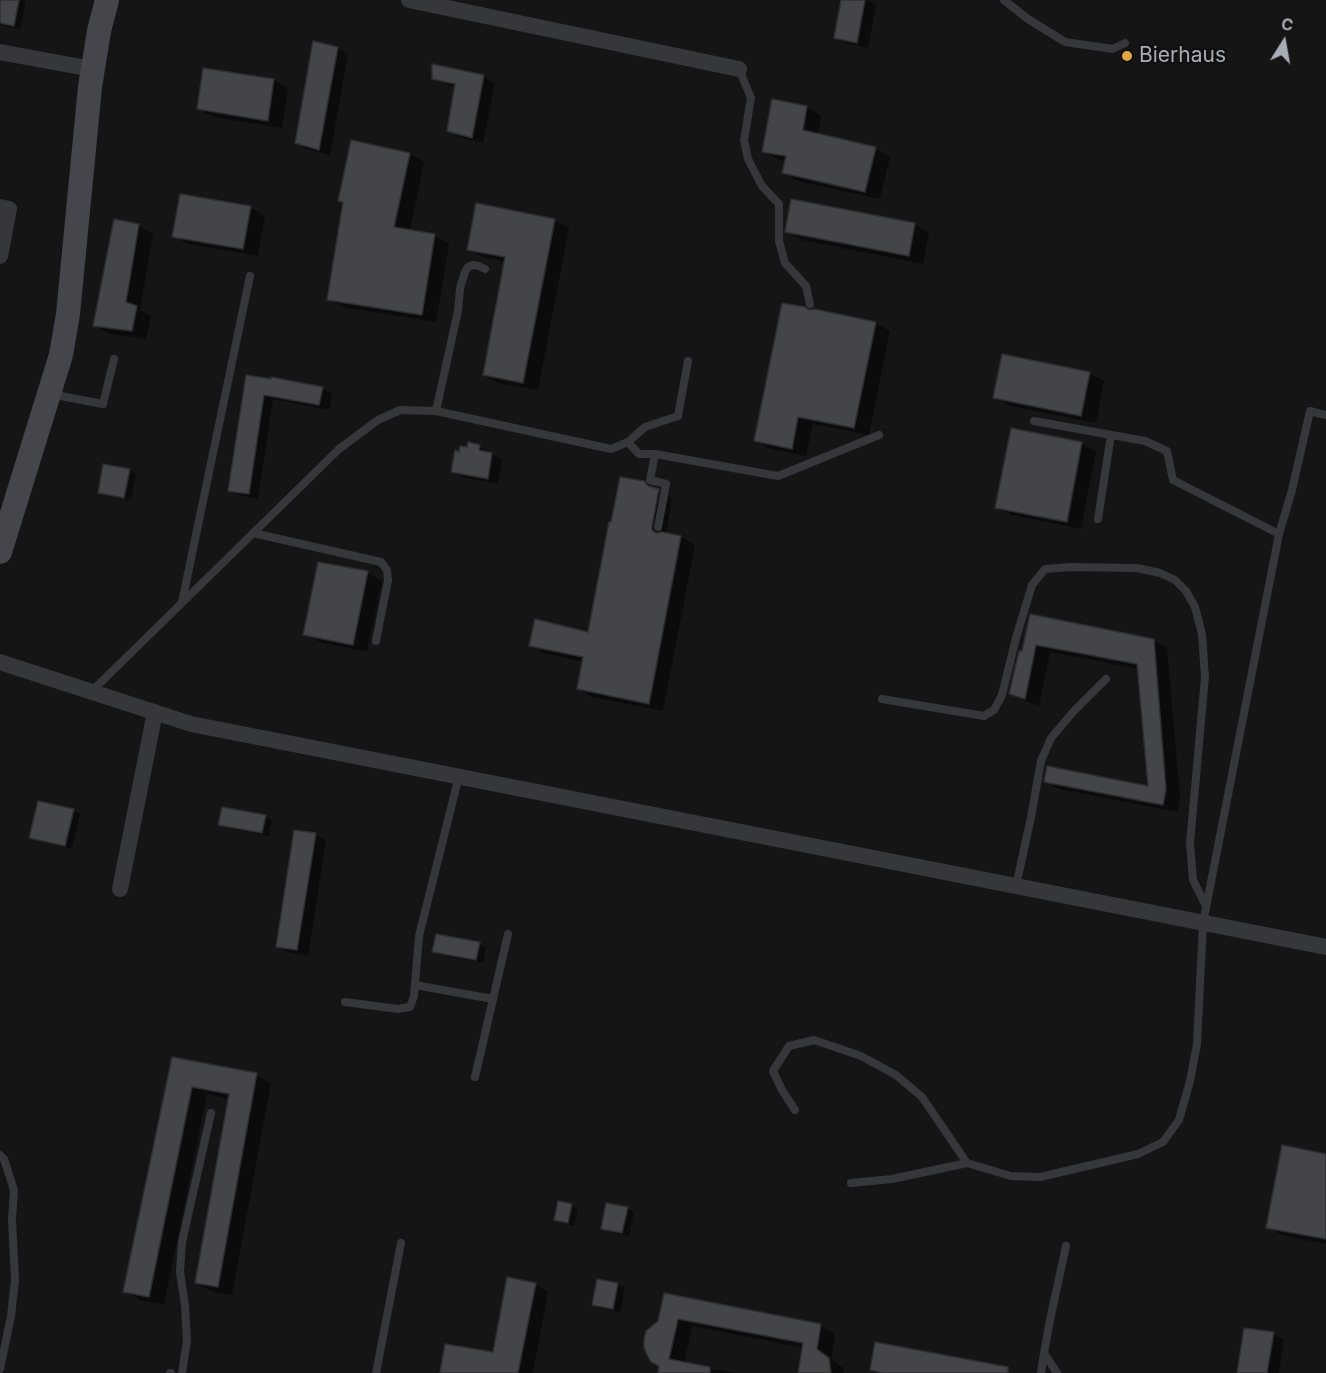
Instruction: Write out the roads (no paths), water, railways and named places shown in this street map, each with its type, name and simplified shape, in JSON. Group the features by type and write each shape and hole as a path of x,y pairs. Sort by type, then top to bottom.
{"street":[{"path":"0,552 61,355 68,314 92,69 107,0"},
{"path":"409,0 739,69"},
{"path":"0,52 92,69"},
{"path":"0,207 9,209 0,256"},
{"path":"0,662 191,723 1016,886 1205,915 1326,947"},
{"path":"120,889 155,712"}],"lane":[{"path":"1004,0 1028,19 1065,42 1113,49 1125,43"},
{"path":"739,69 751,98 744,140 748,159 762,186 779,204 779,241 785,263 806,286 810,304"},
{"path":"436,411 465,272 473,265 485,269"},
{"path":"182,603 250,276"},
{"path":"50,394 102,404 114,359"},
{"path":"91,692 339,449 378,420 400,410 436,411 611,449 628,442 645,427 678,416 688,361"},
{"path":"851,1183 892,1179 967,1163 1011,1176 1040,1177 1138,1154 1163,1142 1179,1120 1197,1044 1205,915 1279,534 1292,490 1310,411 1326,414"},
{"path":"1034,421 1145,441 1167,451 1173,480 1279,534"},
{"path":"628,442 639,454 656,454 778,476 879,435"},
{"path":"1098,519 1111,435"},
{"path":"656,454 650,480 666,484 658,526"},
{"path":"253,533 381,562 387,570 388,580 376,641"},
{"path":"882,699 984,716 994,710 1002,695 1032,585 1045,569 1137,568 1160,573 1175,580 1186,591 1195,607 1202,634 1205,677 1190,843 1193,880 1205,915"},
{"path":"1016,886 1044,754 1051,738 1106,679"},
{"path":"345,1002 398,1009 410,1007 414,996 418,936 459,776"},
{"path":"475,1077 508,934"},
{"path":"415,985 493,999"},
{"path":"795,1110 773,1071 789,1046 814,1040 861,1056 896,1075 922,1097 967,1163"},
{"path":"182,1373 187,1340 180,1272 182,1242 211,1113"},
{"path":"0,1155 4,1159 14,1190 12,1220 15,1280 11,1316 0,1369"},
{"path":"376,1373 401,1242"},
{"path":"1041,1373 1066,1246"},
{"path":"1044,1353 1057,1373"}],"place":[{"name":"Bierhaus","path":"1127,56"}]}
